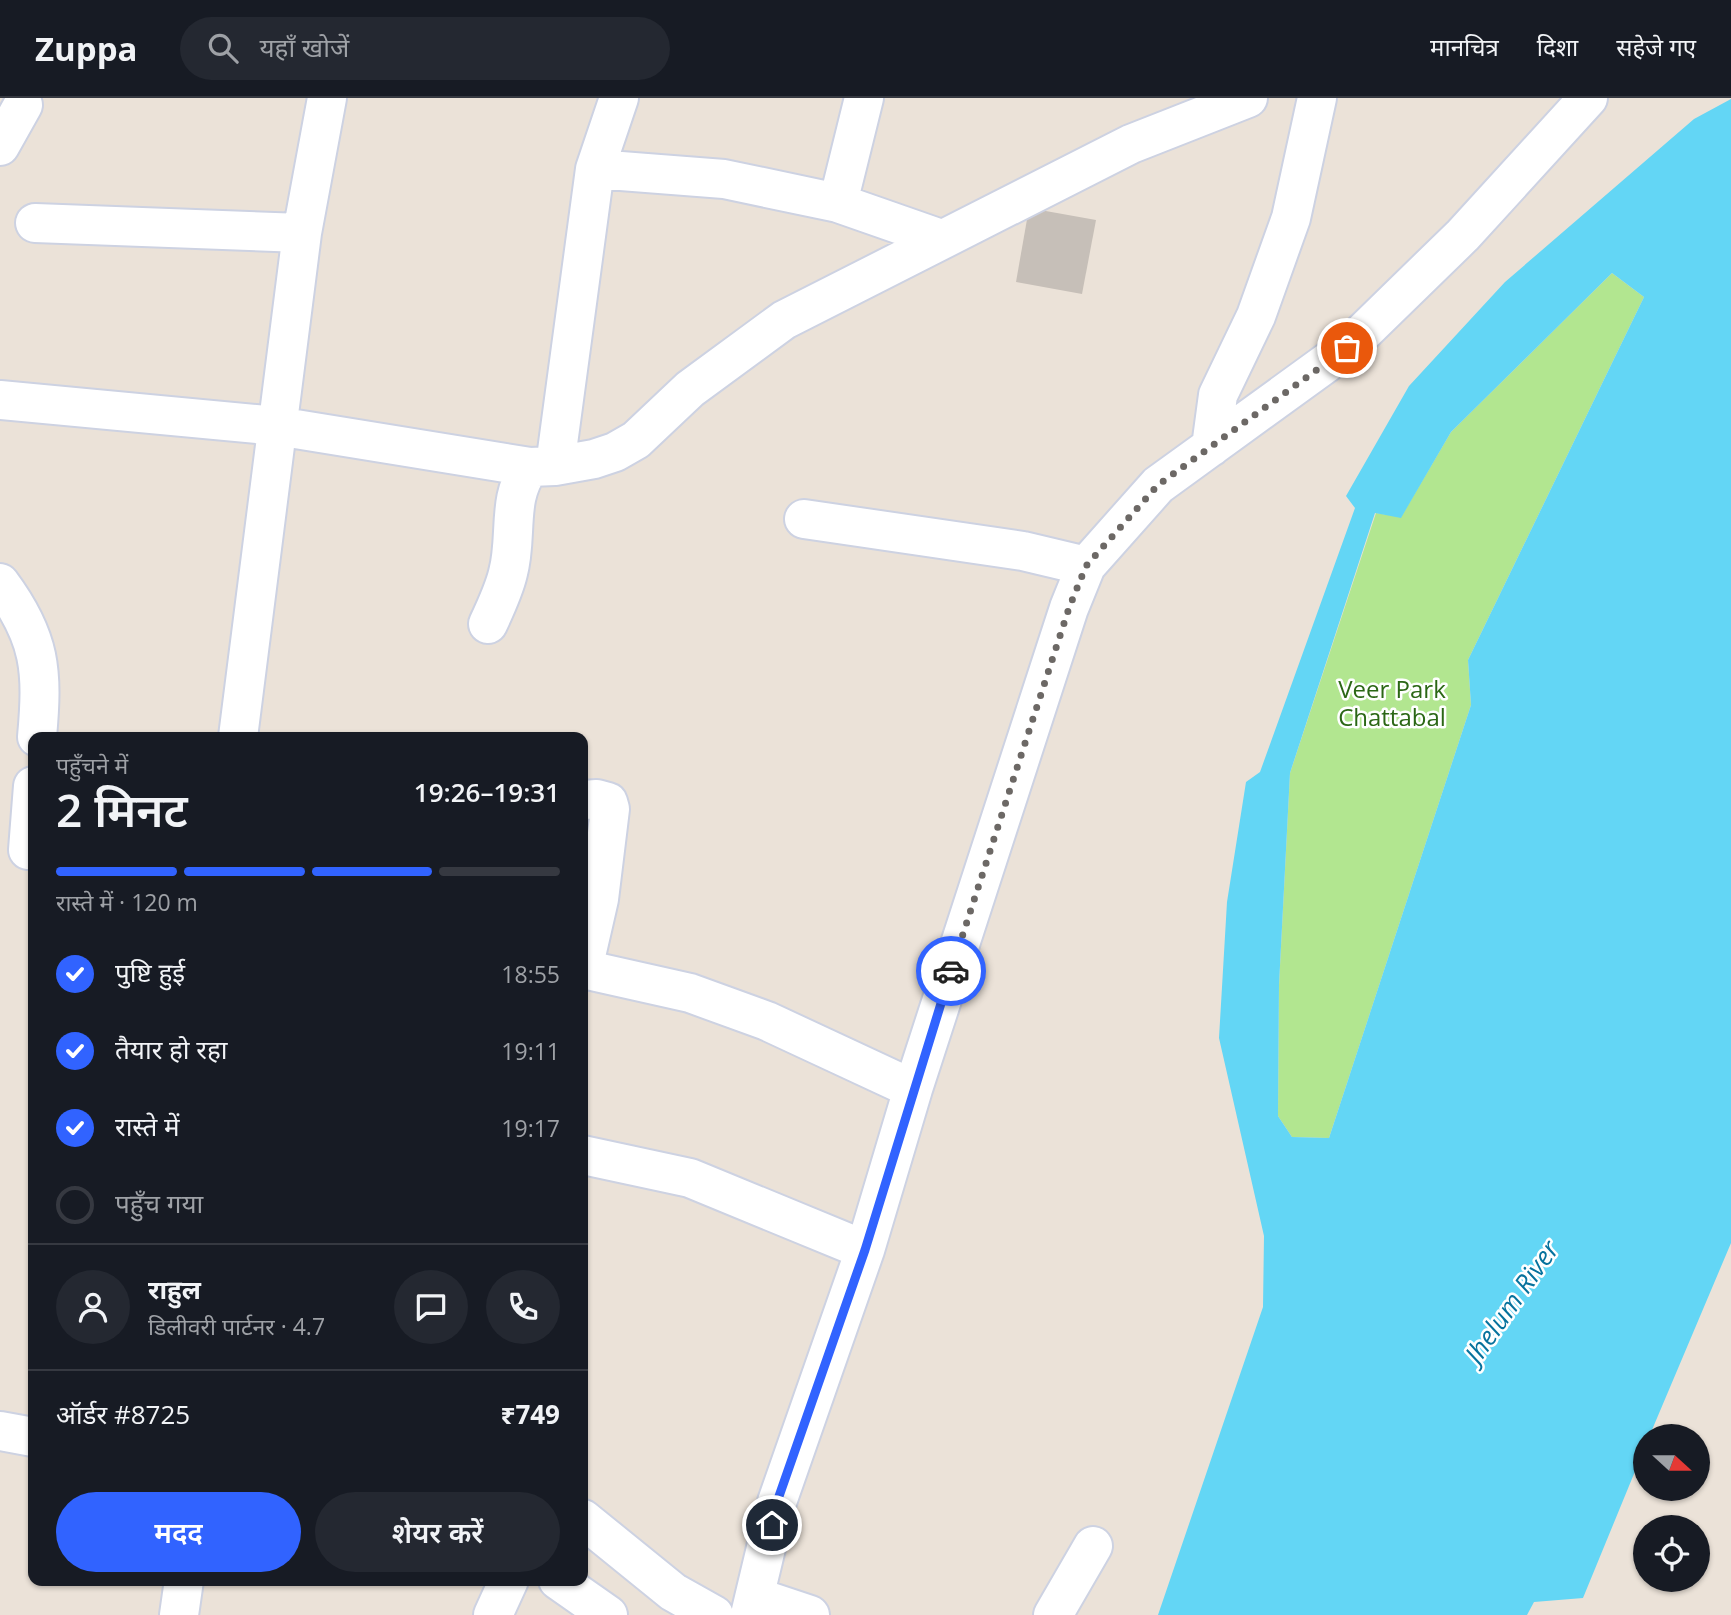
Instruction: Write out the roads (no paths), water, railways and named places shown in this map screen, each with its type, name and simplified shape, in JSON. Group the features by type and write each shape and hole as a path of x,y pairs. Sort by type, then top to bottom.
{"street":[{"path":"239,732 302,233 327,98"},
{"path":"488,624 509,572 519,481 542,466 595,169 619,98"},
{"path":"838,203 864,98"},
{"path":"0,400 277,426 542,466 594,459 615,452 636,440 690,389 784,320 1131,144 1248,98"},
{"path":"1211,447 1219,395 1256,316 1291,218 1317,98"},
{"path":"810,1615 753,1606 777,1502 865,1250 913,1089 1069,608 1086,566 1158,485 1347,348 1463,235 1588,98"},
{"path":"0,146 23,105"},
{"path":"595,169 723,179 838,203 941,239"},
{"path":"35,223 302,233"},
{"path":"804,519 1023,551 1086,566"},
{"path":"0,583 17,606 33,641 41,687 37,732"},
{"path":"588,800 608,802 610,809 598,899 588,946"},
{"path":"20,848 28,810"},
{"path":"588,970 690,993 754,1016 913,1089"},
{"path":"588,1156 690,1178 865,1250"},
{"path":"0,1431 28,1436"},
{"path":"588,1523 673,1592 714,1615"},
{"path":"1053,1615 1093,1546"},
{"path":"179,1615 183,1586"},
{"path":"493,1615 506,1586"},
{"path":"567,1586 608,1615"}],"water":[{"name":"Jhelum River","path":"1731,99 1731,1243 1654,1424 1633,1424 1633,1476 1583,1598 1534,1602 1527,1615 1158,1615 1263,1307 1264,1236 1219,1038 1227,902 1246,782 1260,772 1355,508 1346,496 1409,386 1505,282 1694,119","holes":["1612,273 1644,297 1468,660 1471,705 1329,1138 1292,1137 1278,1116 1279,985 1290,773 1375,513 1401,518 1451,432"]}],"park label":[{"name":"Veer Park Chattabal","path":"1392,704"}]}
